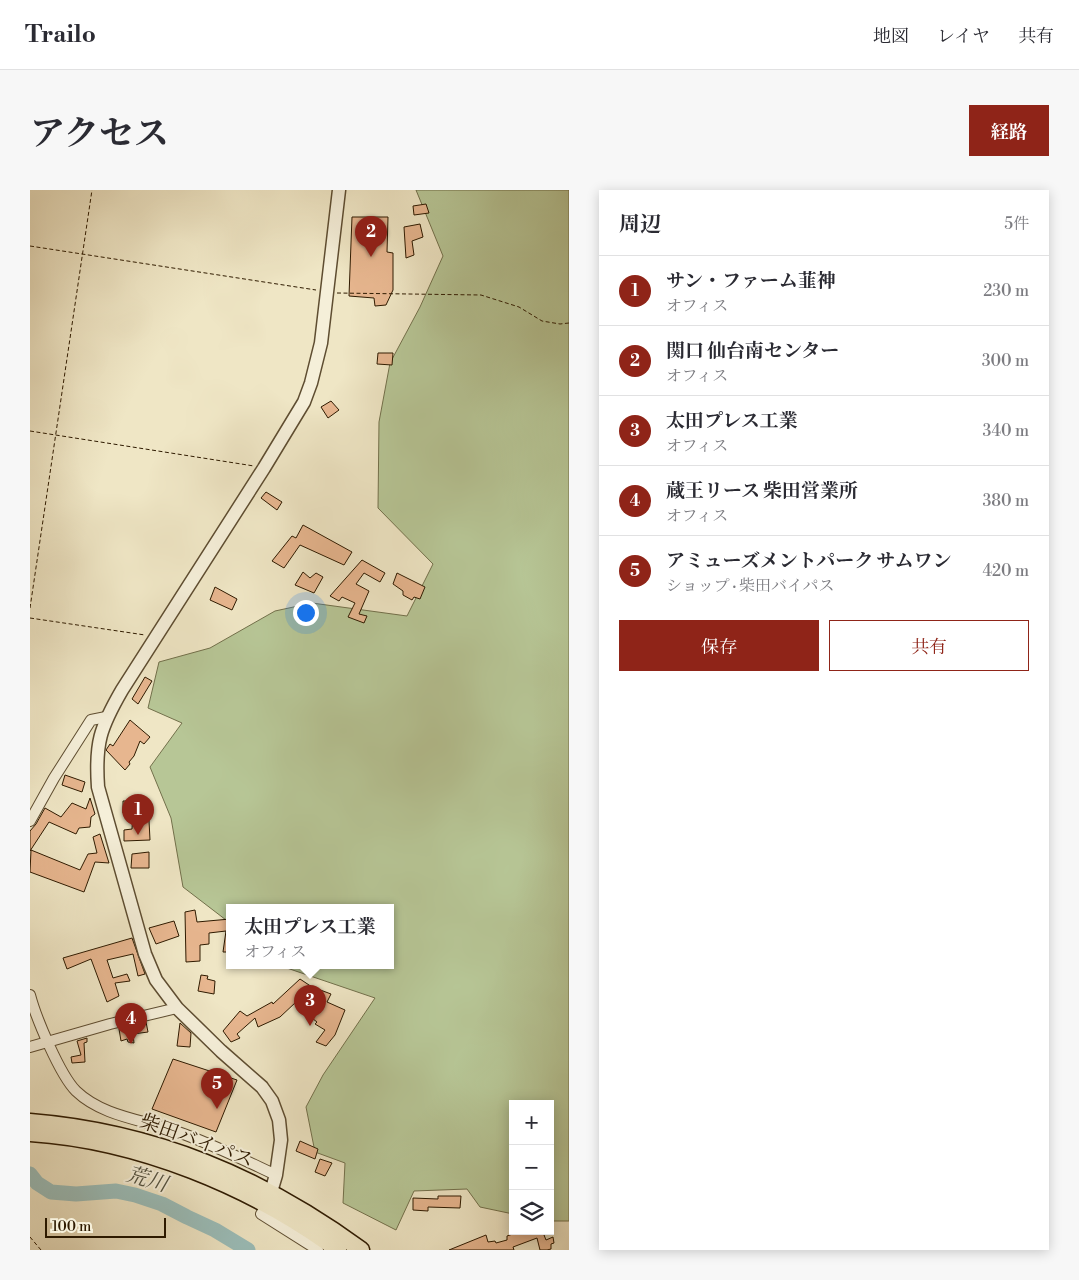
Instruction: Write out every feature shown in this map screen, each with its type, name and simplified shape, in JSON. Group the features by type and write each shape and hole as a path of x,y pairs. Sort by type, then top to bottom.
{"highway":[{"name":"柴田バイパス","path":"30,1122 82,1128 128,1138 206,1162 269,1198 333,1230 361,1250"},
{"name":"柴田バイパス","path":"30,1133 95,1142 149,1155 269,1198 338,1250"}],"street":[{"path":"318,1250 261,1214 269,1198 276,1175 281,1140 279,1120 272,1101 262,1087 177,1008 156,980 145,954 98,787 96,765 100,736 106,717 304,402 312,383 321,343 340,190"},
{"path":"30,821 91,720 106,717"},
{"path":"30,995 56,1061 75,1090 88,1101 102,1108 176,1131 276,1175"},
{"path":"30,1047 110,1024 177,1008"}],"path":[{"path":"30,608 92,190"},
{"path":"30,246 341,294 481,295 519,307 542,321 560,324 569,322"},
{"path":"30,431 264,468"},
{"path":"30,618 155,637"},
{"path":"30,1237 41,1250"}],"green space":[{"path":"416,190 569,190 569,1221 554,1221 554,1100 509,1100 509,1213 480,1207 467,1189 414,1191 396,1230 343,1203 345,1163 315,1152 306,1107 323,1075 375,998 290,969 394,969 394,904 226,904 226,920 183,887 171,818 150,767 182,723 148,708 159,662 210,648 275,611 312,603 407,616 433,564 378,508 379,422 390,363 420,307 443,256"}],"building":[{"path":"426,204 429,213 414,215 413,206"},
{"path":"352,217 388,217 387,252 393,253 393,290 386,305 375,306 374,298 349,296"},
{"path":"420,224 423,237 412,241 414,255 406,258 404,227"},
{"path":"378,353 393,353 392,365 377,364"},
{"path":"331,401 339,410 328,418 321,407"},
{"path":"266,492 282,502 277,510 261,498"},
{"path":"303,525 352,552 344,565 300,545 284,568 272,561 292,536 296,538"},
{"path":"362,560 385,573 380,582 364,573 356,584 369,591 359,614 367,616 364,623 348,617 355,603 342,597 339,601 330,596"},
{"path":"303,572 310,578 316,573 323,577 314,593 295,585"},
{"path":"397,573 425,587 420,599 414,597 412,600 403,595 403,591 393,584"},
{"path":"215,587 237,599 232,610 210,600"},
{"path":"145,677 152,681 138,704 132,699"},
{"path":"130,720 150,737 144,744 140,741 134,756 129,762 130,764 125,770 106,750 110,744 113,746"},
{"path":"65,775 85,782 82,792 62,785"},
{"path":"90,798 95,814 91,817 90,827 79,828 76,834 49,822 30,851 30,831 45,808 61,817 72,803 86,809"},
{"path":"123,801 148,801 150,840 124,841 124,830 132,829 133,813 123,813"},
{"path":"100,834 109,863 95,862 84,892 30,872 31,850 80,870 88,854 97,853 93,837"},
{"path":"149,852 149,868 131,868 132,854"},
{"path":"195,910 197,922 226,919 226,931 209,933 209,944 200,945 200,961 186,962 185,912"},
{"path":"174,921 179,936 156,944 149,928"},
{"path":"226,931 226,952 223,952"},
{"path":"132,938 145,974 138,976 133,954 107,960 113,978 127,974 130,981 115,983 119,996 107,1002 91,959 67,969 63,958"},
{"path":"201,975 208,976 207,979 215,981 214,994 198,991"},
{"path":"300,979 312,987 280,1017 258,1027 255,1018 237,1034 240,1038 231,1042 223,1031 240,1011 247,1016 272,1002 273,1004"},
{"path":"315,988 331,994 327,1002 345,1010 335,1035 326,1046 316,1042 325,1030 315,1024 317,1022 304,1012"},
{"path":"146,1022 148,1032 133,1034 134,1043 128,1042 127,1039 121,1041 119,1029"},
{"path":"180,1023 191,1033 190,1047 177,1046"},
{"path":"87,1038 87,1042 84,1043 85,1062 72,1063 71,1057 81,1055 77,1041"},
{"path":"173,1059 237,1080 216,1132 152,1109"},
{"path":"300,1141 318,1149 315,1159 296,1151"},
{"path":"320,1159 332,1163 325,1176 315,1172"},
{"path":"438,1196 461,1196 460,1208 428,1207 428,1211 413,1210 413,1198 438,1199"},
{"path":"486,1235 488,1242 495,1241 496,1243 507,1240 507,1236 544,1235 546,1240 553,1237 554,1243 551,1244 551,1249 547,1250 540,1250 537,1238 513,1247 514,1250 449,1250"}],"waterway":[{"name":"荒川","path":"30,1174 37,1183 51,1192 76,1194 116,1191 162,1204 215,1230 248,1250"}],"place":[{"name":"関口 仙台南センター","path":"371,257"},
{"name":"サン・ファーム韮神","path":"138,835"},
{"name":"太田プレス工業","path":"310,1026"},
{"name":"蔵王リース 柴田営業所","path":"131,1044"},
{"name":"アミューズメントパーク サムワン","path":"217,1109"}]}
